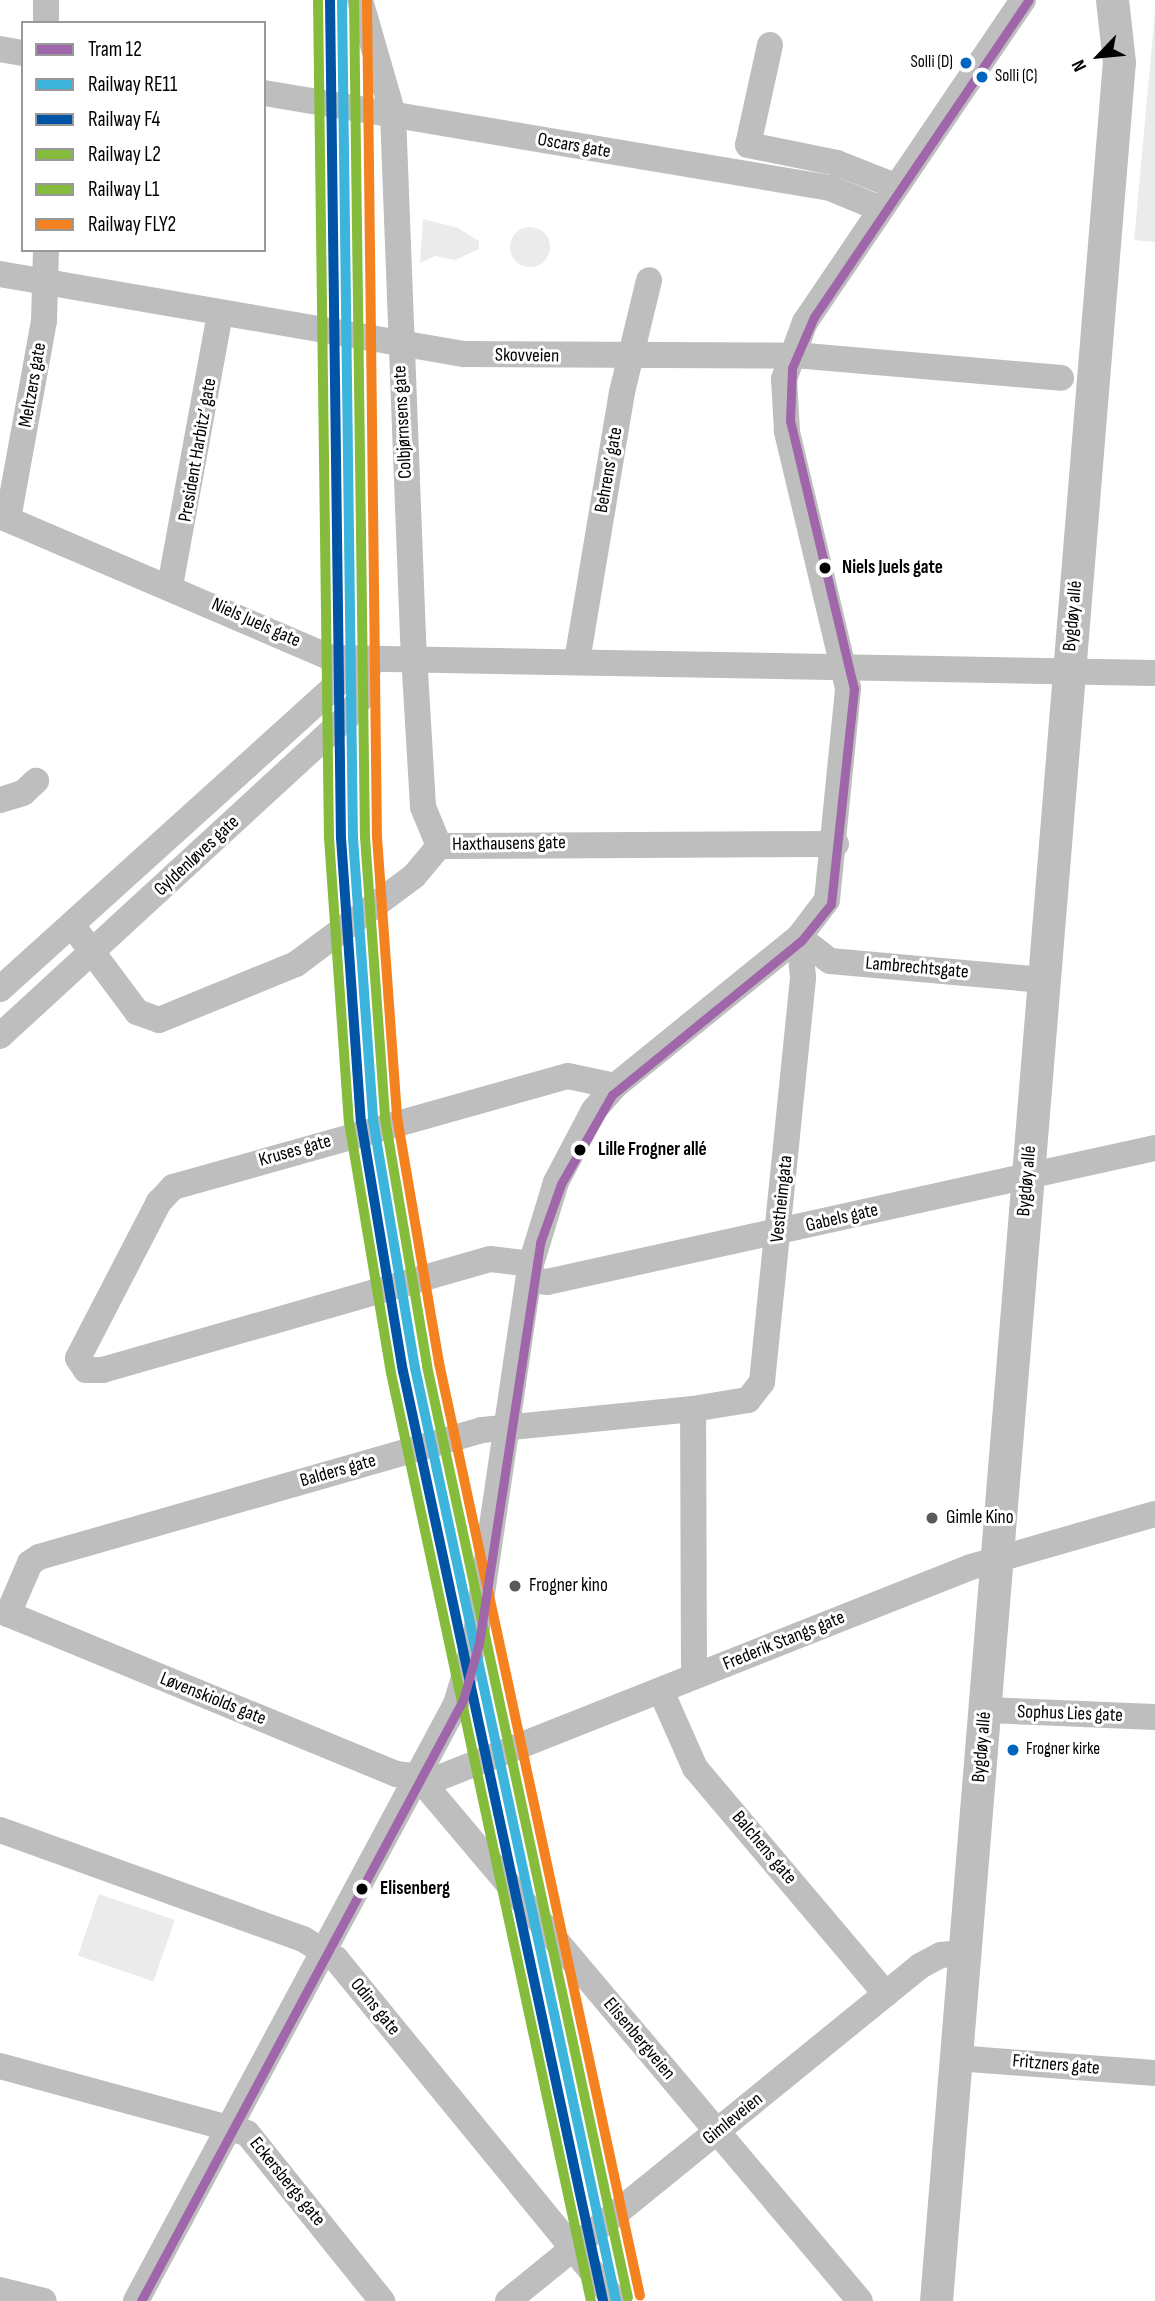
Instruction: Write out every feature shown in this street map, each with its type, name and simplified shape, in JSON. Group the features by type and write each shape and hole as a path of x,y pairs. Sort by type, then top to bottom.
{"main road":[{"name":"Bygdøy allé","path":"936,2301 1119,62 1112,0"},
{"name":"Bygdøy allé","path":"1119,62 1128,41 1132,0"}],"street":[{"path":"46,0 46,21"},
{"name":"Colbjørnsens gate","path":"360,0 393,114 399,344 423,807 439,846"},
{"path":"136,2301 419,1778 469,1668 530,1272 556,1182 590,1118 615,1086 799,937 827,900 836,844 846,667 785,422 790,356 895,186 1023,0"},
{"path":"770,45 748,145 837,163 895,186"},
{"path":"0,49 21,53"},
{"name":"Oscars gate","path":"266,93 830,188 881,209"},
{"name":"Meltzers gate","path":"4,517 46,282 46,252"},
{"name":"Skovveien","path":"0,274 399,344 499,356 790,356 1060,378"},
{"name":"Behrens’ gate","path":"577,661 632,358 649,280"},
{"name":"President Harbitz’ gate","path":"170,586 220,313"},
{"name":"Niels Juels gate","path":"4,517 344,658 415,662 577,661 1155,673"},
{"name":"Gyldenløves gate","path":"0,989 335,686 344,658"},
{"name":"Gyldenløves gate","path":"0,1036 347,717 362,696 370,661"},
{"path":"0,800 23,793 36,781"},
{"name":"Haxthausens gate","path":"72,925 95,950 137,1012 159,1020 284,970 414,876 439,846 836,844"},
{"name":"Lambrechtsgate","path":"799,937 830,961 1044,979"},
{"name":"Vestheimgata","path":"693,1409 739,1403 759,1390 779,1233 803,977 799,937"},
{"name":"Kruses gate","path":"530,1272 490,1259 103,1370 80,1365 81,1346 173,1187 568,1076 615,1086"},
{"name":"Gabels gate","path":"530,1272 547,1282 1155,1148"},
{"path":"693,1409 694,1676"},
{"name":"Balders gate","path":"8,1614 30,1563 39,1557 507,1425 693,1409"},
{"name":"Frederik Stangs gate","path":"419,1778 456,1773 694,1676 998,1559 1155,1514"},
{"name":"Løvenskiolds gate","path":"8,1614 396,1774 419,1778"},
{"name":"Balchens gate","path":"661,1690 695,1768 886,1994"},
{"name":"Sophus Lies gate","path":"985,1710 1155,1717"},
{"name":"Elisenbergveien","path":"419,1778 860,2301"},
{"name":"Odins gate","path":"0,1829 324,1951 616,2301"},
{"name":"Gimleveien","path":"508,2301 933,1958 966,1953"},
{"name":"Fritzners gate","path":"956,2058 1155,2073"},
{"name":"Eckersbergs gate","path":"0,2066 230,2126 261,2147 382,2301"},
{"path":"0,2290 44,2301"}],"shaded area":[{"path":"1155,12 1155,242 1134,240"},
{"path":"423,219 458,228 479,241 479,249 455,260 435,256 420,263"},
{"path":"530,227 544,233 550,247 544,261 530,267 516,261 510,247 516,233"},
{"path":"99,1894 175,1920 153,1982 78,1955"}],"tram line":[{"name":"12","path":"141,2301 463,1700 479,1643 540,1243 561,1184 612,1095 802,940 831,904 854,689 790,421 792,368 814,317 1029,0"}],"rail line":[{"name":"L1","path":"318,0 329,838 349,1122 391,1373 591,2301"},
{"name":"F4","path":"330,0 341,838 361,1121 403,1371 603,2301"},
{"name":"RE11","path":"342,0 353,838 373,1120 415,1368 616,2301"},
{"name":"L2","path":"354,0 365,837 385,1119 427,1366 628,2298"},
{"name":"FLY2","path":"367,0 377,837 397,1117 439,1363 640,2296"}],"place":[{"name":"Solli (D)","path":"966,63"},
{"name":"Solli (C)","path":"982,77"},
{"name":"Niels Juels gate","path":"825,568"},
{"name":"Lille Frogner allé","path":"580,1150"},
{"name":"Gimle Kino","path":"932,1518"},
{"name":"Frogner kino","path":"515,1586"},
{"name":"Frogner kirke","path":"1013,1750"},
{"name":"Elisenberg","path":"362,1889"}]}
